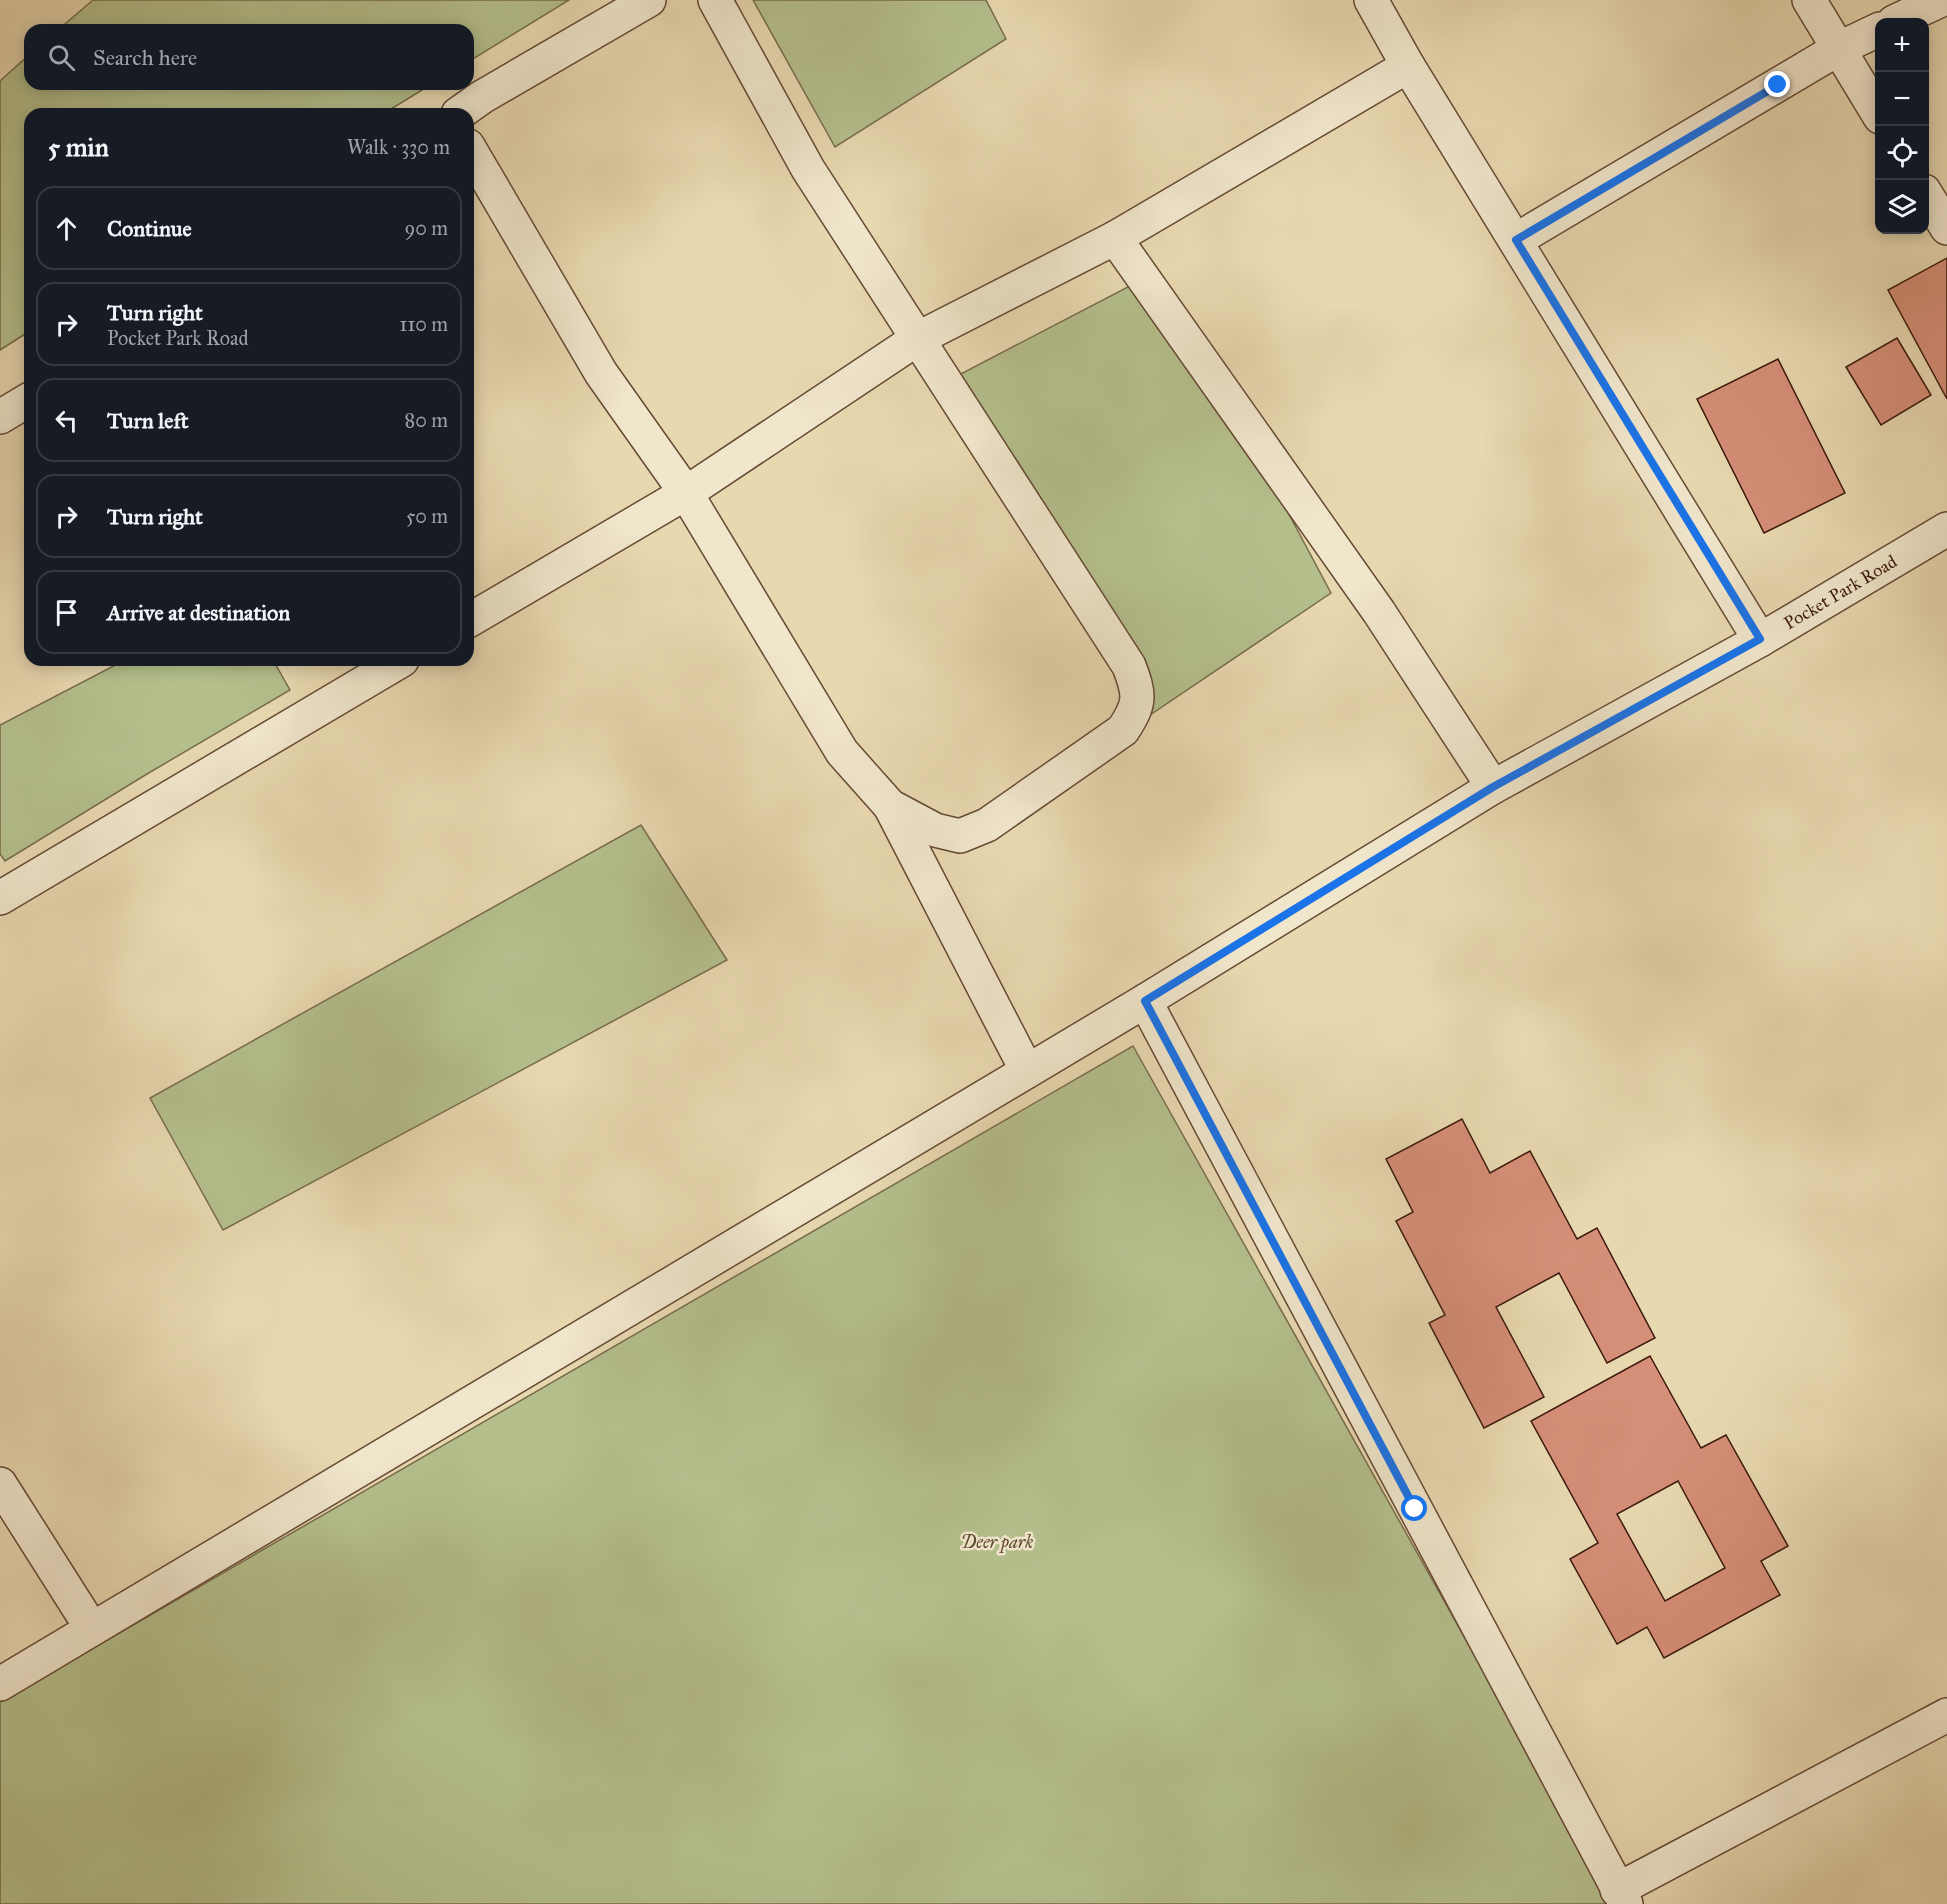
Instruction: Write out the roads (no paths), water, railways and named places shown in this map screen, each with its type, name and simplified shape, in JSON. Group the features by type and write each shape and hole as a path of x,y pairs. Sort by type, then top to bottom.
{"street":[{"path":"466,108 649,0"},
{"path":"715,0 808,169 1129,666 1138,688 1134,713 1123,730 987,825 960,836 935,830 890,806"},
{"path":"1371,0 1408,66 1760,639"},
{"path":"1809,0 1875,109"},
{"path":"1903,18 1941,0"},
{"path":"1516,240 1838,49 1875,31"},
{"path":"474,617 686,493 917,339 1115,238 1408,66"},
{"path":"474,156 601,373 686,493 842,752 890,806 1027,1071"},
{"path":"1929,199 1947,228"},
{"path":"1115,238 1379,612 1493,787"},
{"path":"0,417 24,403"},
{"name":"Pocket Park Road","path":"0,1684 1145,1001 1493,787 1760,639 1947,529"},
{"path":"0,898 392,666"},
{"path":"1145,1001 1621,1897 1947,1715"},
{"path":"0,1484 92,1629"}],"park label":[{"name":"Deer park","path":"997,1542"}]}
